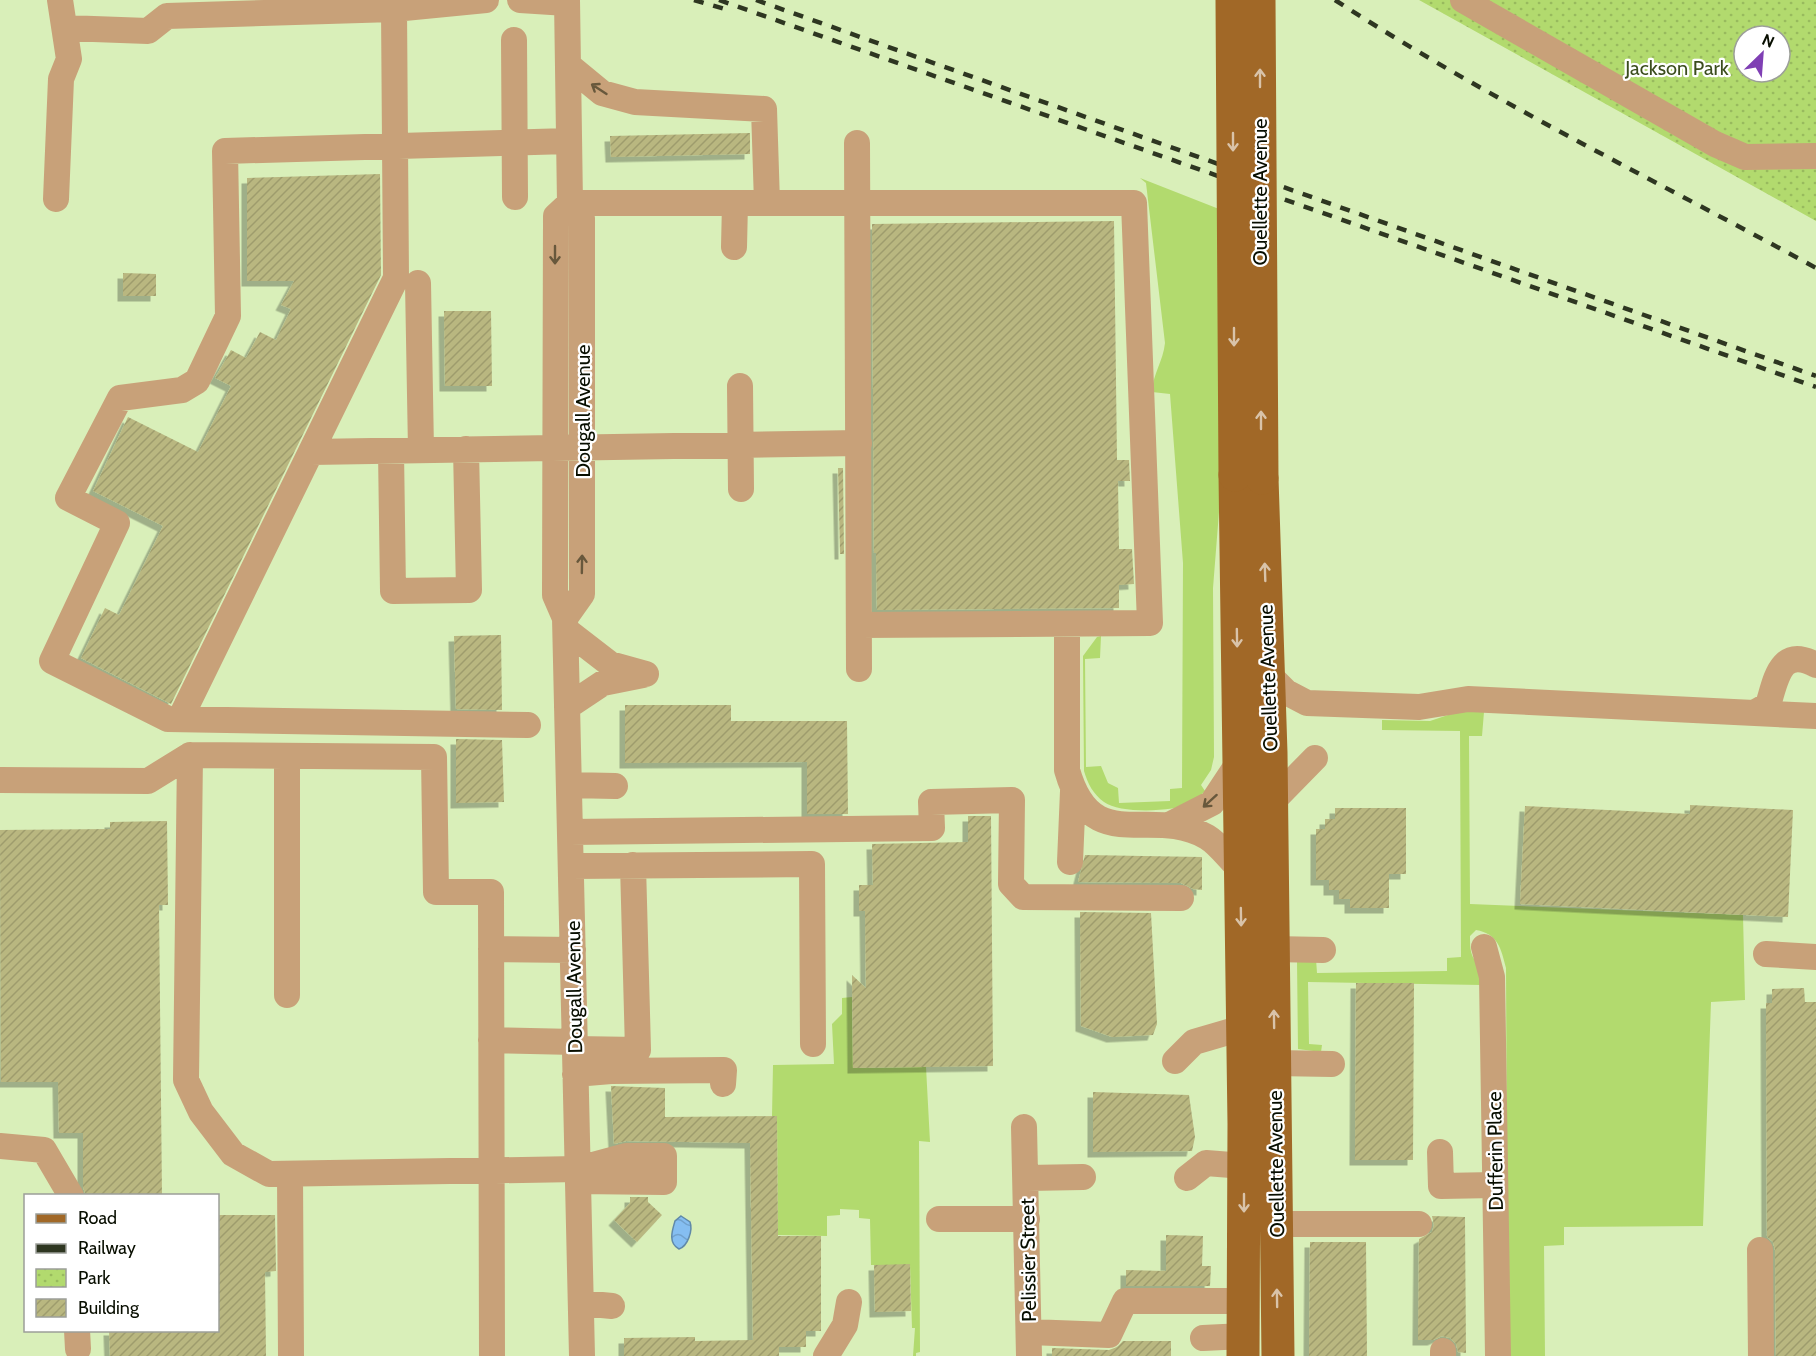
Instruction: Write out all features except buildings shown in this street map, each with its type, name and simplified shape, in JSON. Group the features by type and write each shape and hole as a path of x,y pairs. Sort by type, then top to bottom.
{"main road":[{"name":"Ouellette Avenue","path":"1232,0 1249,476 1268,674 1270,729 1278,1356"},
{"name":"Ouellette Avenue","path":"1244,1346 1239,762 1249,476 1259,0"}],"street":[{"path":"56,199 61,79 69,59 60,0"},
{"path":"66,28 148,31 167,16 200,8 394,9 486,0"},
{"path":"520,0 567,1"},
{"path":"1463,0 1715,144 1745,157 1816,156"},
{"name":"Dougall Avenue","path":"566,624 582,594 583,447 582,218 570,203 567,1"},
{"path":"180,719 396,278 394,9"},
{"path":"514,40 515,197"},
{"path":"568,65 602,93 635,102 764,109 767,203"},
{"path":"528,725 168,719 52,661 117,523 68,498 120,398 182,390 197,381 228,316 225,152 569,141"},
{"path":"857,143 859,669"},
{"path":"570,203 1134,203 1150,623 860,625"},
{"name":"Dougall Avenue","path":"570,203 556,216 555,595 566,624 582,1356"},
{"path":"734,247 735,203"},
{"path":"418,283 421,450"},
{"path":"740,386 741,489"},
{"path":"310,452 858,443"},
{"path":"391,451 393,591 469,590 466,449"},
{"path":"566,624 610,664 646,674 603,683 567,707"},
{"path":"1067,624 1067,770 1073,791 1070,862"},
{"path":"1754,713 1768,705 1773,682 1782,667 1798,660 1816,665"},
{"path":"1268,674 1286,692 1307,703 1419,707 1468,699 1816,716"},
{"path":"1270,729 1307,703"},
{"path":"190,755 186,1080 201,1112 233,1154 269,1174 491,1170 578,1175"},
{"path":"0,780 148,781 190,755 435,757 436,892 491,892 492,1356"},
{"path":"287,756 287,995"},
{"path":"1271,802 1315,758"},
{"path":"1169,825 1212,803 1239,762"},
{"path":"569,785 615,786"},
{"path":"1073,791 1091,814 1116,825 1169,825 1208,837 1240,869"},
{"path":"570,832 932,828 932,802 1012,800 1011,884 1023,897 1182,898"},
{"path":"571,866 813,864 813,1044"},
{"path":"575,1055 638,1050 633,866"},
{"name":"Dufferin Place","path":"1484,947 1492,977 1498,1356"},
{"path":"491,949 573,950"},
{"path":"1273,949 1323,950"},
{"path":"1766,954 1816,957"},
{"path":"1175,1061 1194,1042 1242,1028"},
{"path":"491,1040 575,1055 611,1071 724,1070 723,1084"},
{"path":"1275,1063 1332,1064"},
{"name":"Pelissier Street","path":"1024,1127 1027,1172 1029,1344"},
{"path":"0,1146 44,1150 70,1194"},
{"path":"1440,1152 1441,1186 1495,1185"},
{"path":"1187,1178 1206,1164 1244,1166"},
{"path":"1027,1172 1083,1177"},
{"path":"290,1174 291,1356"},
{"path":"939,1219 1027,1219"},
{"path":"1276,1224 1419,1224"},
{"path":"1760,1250 1761,1356"},
{"path":"1029,1344 1109,1335 1125,1301 1244,1301"},
{"path":"826,1356 845,1325 849,1302"},
{"path":"580,1304 612,1306"},
{"path":"1203,1338 1244,1346"}],"green space":[{"name":"Jackson Park","path":"1419,0 1816,0 1816,221"},
{"path":"1140,178 1219,209 1219,512 1213,588 1214,757 1211,770 1201,785 1205,791 1191,803 1160,810 1134,810 1112,806 1104,802 1091,788 1084,771 1083,656 1097,637 1101,636 1100,658 1085,659 1086,767 1101,766 1108,783 1118,788 1119,803 1170,801 1170,789 1182,788 1183,563 1170,394 1152,392 1165,343 1146,183"},
{"path":"1460,711 1484,712 1482,736 1469,736 1470,904 1743,915 1745,1000 1711,1002 1703,1226 1564,1227 1564,1245 1544,1246 1545,1356 1508,1356 1506,968 1500,948 1494,939 1476,930 1470,936 1471,952 1480,966 1482,985 1308,982 1309,1044 1322,1045 1321,1052 1298,1049 1297,961 1316,959 1317,973 1447,971 1447,958 1461,957 1460,731 1382,730 1382,720 1430,721"},
{"path":"852,997 853,1068 926,1067 930,1142 919,1141 920,1352 916,1353 916,1356 913,1356 915,1328 912,1328 910,1265 871,1265 870,1219 859,1218 859,1210 840,1209 840,1215 827,1216 827,1236 778,1235 777,1116 772,1116 773,1065 834,1064 832,1024 842,1014 842,998"}],"water":[{"path":"681,1216 690,1222 691,1229 687,1241 679,1249 673,1244 672,1236 675,1221"}],"railway":[{"path":"694,0 728,10"},
{"path":"719,0 1816,387"},
{"path":"756,0 1816,376"},
{"path":"1335,0 1393,37 1512,106 1816,268"}]}
